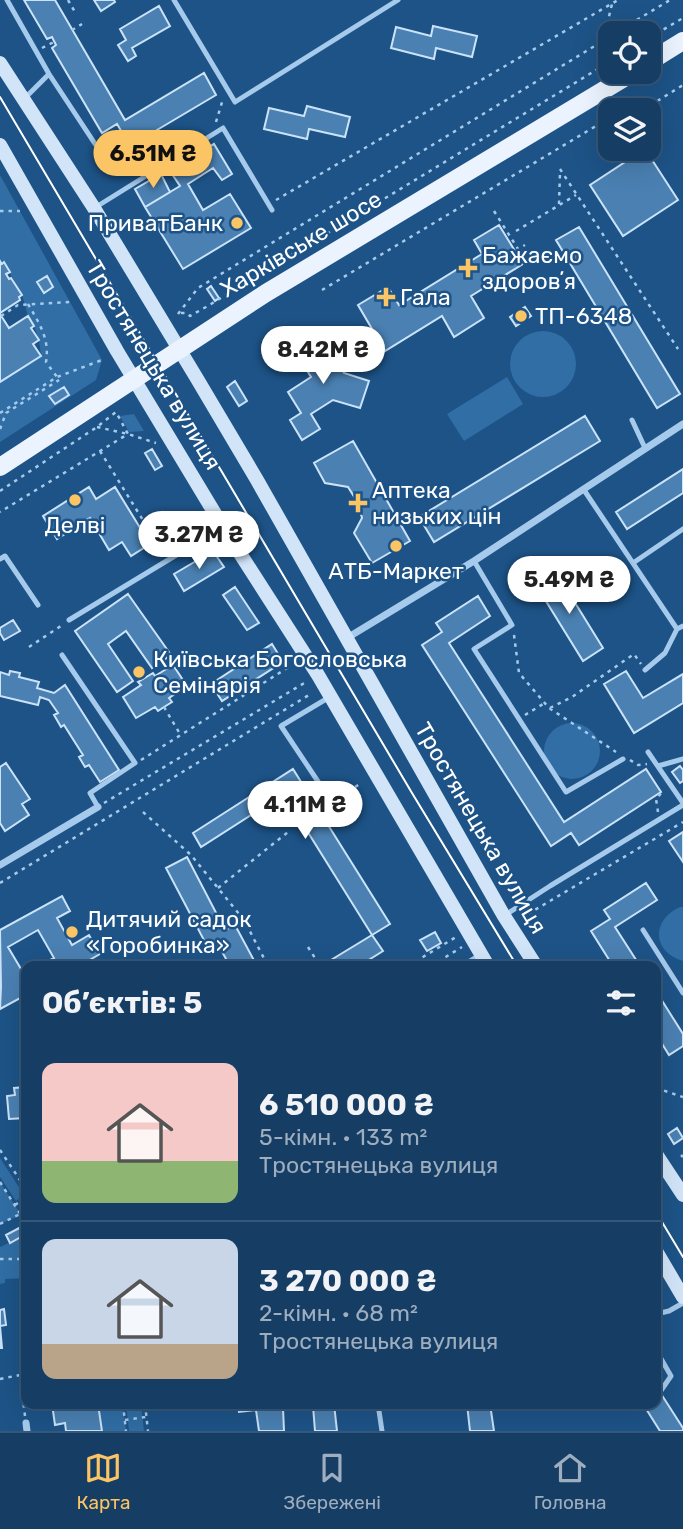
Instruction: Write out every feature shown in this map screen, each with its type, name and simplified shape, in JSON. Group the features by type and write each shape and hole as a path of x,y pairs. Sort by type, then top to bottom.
{"main road":[{"path":"661,55 683,41"},
{"name":"Тростянецька вулиця","path":"0,63 93,208 257,480 504,916 533,961"},
{"name":"Харківське шосе","path":"0,467 266,293 614,84"},
{"name":"Тростянецька вулиця","path":"0,145 134,380 223,527 331,696 485,960"},
{"path":"661,1162 683,1195"},
{"path":"661,1260 683,1297"}],"street":[{"path":"347,639 474,561 683,424"},
{"path":"0,865 98,807"}],"lane":[{"path":"8,0 49,74 103,156"},
{"path":"174,0 235,102 398,0"},
{"path":"23,100 49,74"},
{"path":"93,208 223,128 270,208"},
{"path":"632,420 645,448"},
{"path":"584,490 680,628 666,653 645,670"},
{"path":"69,620 223,527"},
{"path":"633,563 683,529"},
{"path":"0,559 5,556 38,605"},
{"path":"474,561 512,625 474,649 566,792 623,759"},
{"path":"62,655 135,763 90,793 98,807"},
{"path":"312,800 325,792 281,726 331,696"},
{"path":"504,916 683,804 648,751"},
{"path":"658,766 683,759"},
{"path":"643,930 683,993"},
{"path":"661,1313 683,1303"},
{"path":"661,1359 671,1376 661,1391"},
{"path":"379,1409 382,1431"}],"path":[{"path":"68,0 75,12"},
{"path":"635,21 670,0"},
{"path":"608,21 614,1"},
{"path":"270,208 614,1"},
{"path":"661,31 683,18"},
{"path":"72,30 82,24"},
{"path":"598,44 198,288 178,314 184,312 190,316 218,300 598,69"},
{"path":"661,99 683,85"},
{"path":"212,135 227,89"},
{"path":"322,290 598,125"},
{"path":"559,205 560,169 678,349"},
{"path":"516,231 576,195"},
{"path":"0,211 20,211"},
{"path":"494,211 518,249 525,245"},
{"path":"1,316 18,305 70,302"},
{"path":"28,304 44,332 48,353 46,362 58,379"},
{"path":"0,413 58,379 102,360"},
{"path":"0,429 6,413 58,379"},
{"path":"0,491 116,412 128,434"},
{"path":"97,427 156,443"},
{"path":"0,512 128,434"},
{"path":"100,451 168,560"},
{"path":"29,647 69,620"},
{"path":"512,625 519,673 549,708 608,746 623,759"},
{"path":"549,708 572,697 635,654 645,670"},
{"path":"135,763 292,665"},
{"path":"98,807 303,684"},
{"path":"0,883 309,695"},
{"path":"519,719 544,703"},
{"path":"164,707 181,735"},
{"path":"325,792 341,795 362,783"},
{"path":"658,820 656,799 664,790"},
{"path":"143,813 191,855 244,920 265,961"},
{"path":"528,914 683,822"},
{"path":"218,888 288,831"},
{"path":"416,961 456,937"},
{"path":"308,947 317,961"},
{"path":"438,961 462,947"},
{"path":"661,1090 683,1097"},
{"path":"0,1150 21,1182"},
{"path":"0,1182 21,1215 0,1224"},
{"path":"15,1205 21,1201"},
{"path":"0,1259 21,1259"},
{"path":"0,1379 20,1375 21,1384"},
{"path":"24,1409 26,1427"},
{"path":"124,1409 126,1431"},
{"path":"145,1409 148,1431"},
{"path":"125,1420 146,1417"}],"shaded area":[{"path":"0,175 102,360 96,380 0,442 0,382 41,356 39,340 22,295 0,260"},
{"path":"549,331 567,340 574,351 574,377 567,388 556,395 537,397 519,388 512,377 510,358 519,340 530,333"},
{"path":"507,377 523,404 464,441 447,414"},
{"path":"134,414 144,431 129,432 120,416"},
{"path":"572,723 587,728 595,736 600,751 595,766 587,774 572,779 557,774 549,766 544,751 549,736 557,728"},
{"path":"683,907 683,961 665,951 659,936 664,920"},
{"path":"0,1158 21,1190 21,1197 16,1201 0,1177"},
{"path":"0,1182 21,1215 0,1224"},
{"path":"21,1237 21,1278 5,1279 5,1283 0,1284 0,1247"},
{"path":"99,1409 124,1409 126,1431 102,1431"},
{"path":"127,1409 142,1409 144,1431 129,1431"}],"building":[{"path":"24,0 55,0 125,120 204,73 216,95 130,146 117,124 102,133 52,48 56,45 52,37 47,39"},
{"path":"94,0 114,0 115,2 101,11"},
{"path":"159,6 170,26 132,48 136,56 128,61 118,45 126,40 120,29"},
{"path":"433,26 477,36 472,57 436,48 434,59 391,48 396,27 431,36"},
{"path":"307,106 350,117 345,137 309,129 307,139 264,129 269,108 304,116"},
{"path":"214,144 232,174 222,180 213,168 188,184 203,210 230,194 251,228 183,269 145,207 180,186 170,171"},
{"path":"627,161 653,161 678,200 623,236 590,185"},
{"path":"161,174 170,192 145,207 135,189"},
{"path":"499,225 523,264 471,296 484,318 454,337 442,316 385,351 358,305 388,287 399,305 482,254 474,240"},
{"path":"579,227 680,394 657,408 556,240"},
{"path":"0,261 2,264 4,262 10,272 6,274 22,295 20,300 0,313"},
{"path":"47,276 53,287 44,293 37,282"},
{"path":"211,286 219,298 215,301 207,289"},
{"name":"ТП-6348","path":"525,307 531,316 516,326 510,317"},
{"path":"0,314 9,328 28,316 34,326 31,328 39,340 33,344 41,356 0,382"},
{"path":"321,335 344,373 369,381 360,408 333,400 311,414 320,429 302,440 290,420 301,413 288,392 311,377 295,351"},
{"path":"235,381 247,401 239,406 227,387"},
{"path":"64,387 69,395 55,404 49,396"},
{"path":"585,416 600,441 434,542 419,517"},
{"path":"353,441 410,541 372,563 354,533 362,518 358,503 348,487 325,483 314,463"},
{"path":"152,449 162,466 155,470 145,453"},
{"path":"683,469 683,493 627,529 616,512"},
{"path":"89,487 96,499 115,487 150,544 131,556 122,542 109,550 90,518 57,539 43,516"},
{"path":"213,551 224,567 184,591 174,574"},
{"path":"556,572 603,648 583,661 536,585"},
{"path":"235,587 259,623 247,630 223,595"},
{"path":"128,594 171,655 152,668 126,631 108,644 133,681 117,692 75,631"},
{"path":"478,596 490,616 449,643 564,822 646,769 661,792 579,845 571,833 551,846 422,645 442,632 436,623"},
{"path":"13,620 20,631 4,640 0,628"},
{"path":"272,644 283,662 222,701 211,684"},
{"path":"173,665 187,686 169,698 172,702 158,711 155,707 136,718 123,697 141,685 138,682"},
{"path":"10,671 20,673 19,677 39,682 37,688 54,693 65,685 119,770 100,782 89,765 85,767 79,757 83,755 64,725 61,727 54,715 58,713 49,700 40,697 38,705 0,696 0,672 9,675"},
{"path":"626,671 643,698 683,674 683,703 634,733 604,684"},
{"path":"6,763 30,799 22,804 29,815 5,831 0,823 0,767"},
{"path":"680,766 683,770 683,781 680,783 672,772"},
{"path":"293,769 390,924 372,935 284,794 201,847 193,833"},
{"path":"683,832 683,862 669,841"},
{"path":"187,857 225,930 235,925 254,961 227,961 216,941 207,946 166,868"},
{"path":"646,883 657,900 615,927 637,961 610,961 591,931 610,919 604,910"},
{"path":"62,896 70,911 57,918 72,945 89,935 100,954 88,961 48,961 54,958 38,930 8,947 21,969 21,998 0,1009 0,930"},
{"path":"435,932 441,943 427,951 420,940"},
{"path":"372,935 383,951 367,961 331,960"},
{"path":"661,999 683,1034 683,1046 669,1055 661,1042"},
{"path":"21,1087 21,1118 9,1119 7,1096 15,1095 14,1088"},
{"path":"677,1128 683,1138 674,1144 668,1134"},
{"path":"21,1227 21,1237 10,1243 6,1235"},
{"path":"4,1309 6,1325 0,1326 0,1310"},
{"path":"661,1394 683,1431 660,1431 646,1409 661,1409"},
{"path":"53,1409 99,1409 102,1431 66,1431 65,1423 55,1425"},
{"path":"239,1409 283,1409 284,1431 259,1431 256,1410 239,1412"},
{"path":"313,1409 335,1409 337,1431 315,1431"},
{"path":"468,1409 491,1409 494,1431 470,1431"}],"tram line":[{"path":"0,97 514,961"},
{"path":"661,1220 683,1257"}],"place":[{"name":"ПриватБанк","path":"237,223"},
{"name":"Бажаємо здоровʼя","path":"468,268"},
{"name":"Гала","path":"386,297"},
{"name":"ТП-6348","path":"521,316"},
{"name":"Делві","path":"75,500"},
{"name":"Аптека низьких цін","path":"358,503"},
{"name":"АТБ-Маркет","path":"396,546"},
{"name":"Київська Богословська Семінарія","path":"139,672"},
{"name":"Дитячий садок «Горобинка»","path":"72,932"}]}
